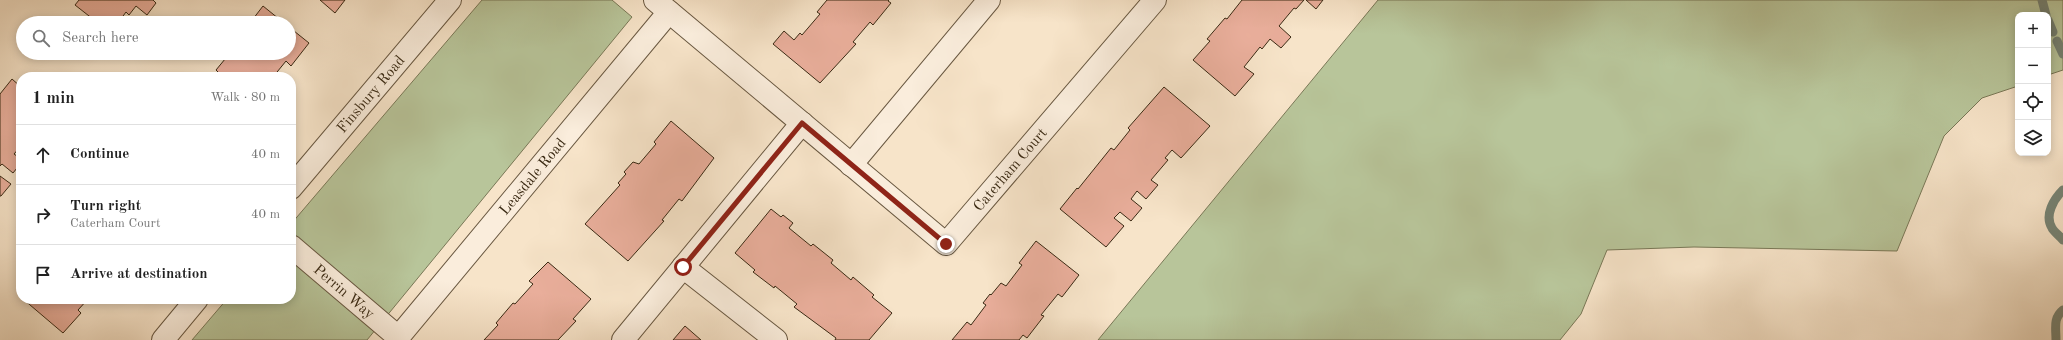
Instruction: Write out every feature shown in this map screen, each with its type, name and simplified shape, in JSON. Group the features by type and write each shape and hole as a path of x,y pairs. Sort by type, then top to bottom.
{"street":[{"name":"Finsbury Road","path":"296,182 450,0"},
{"path":"851,165 989,0"},
{"name":"Caterham Court","path":"662,6 946,244 1155,0"},
{"name":"Leasdale Road","path":"397,339 662,6"},
{"path":"624,340 802,123"},
{"name":"Perrin Way","path":"296,250 397,339"},
{"path":"683,267 776,340"},
{"path":"163,340 193,304"}],"green space":[{"path":"482,0 612,0 632,17 367,340 192,340 223,304 296,304 296,218"},
{"path":"1378,0 2063,0 2063,70 2051,74 2051,12 2015,12 2015,87 1982,98 1944,136 1897,251 1694,247 1607,250 1581,314 1560,340 1098,340"}],"building":[{"path":"79,0 153,0 156,3 147,15 136,6 129,15 126,12 123,16 89,16 75,5"},
{"path":"320,0 345,0 335,13"},
{"path":"827,0 889,0 888,1 891,3 873,25 870,22 853,42 856,44 820,83 773,44 784,31 794,40 800,33 802,35 820,14 817,12"},
{"path":"1242,0 1304,0 1296,9 1294,8 1279,26 1291,37 1281,48 1270,39 1262,49 1260,47 1244,67 1254,74 1235,96 1193,60 1210,41 1207,39 1225,18 1227,19"},
{"path":"1306,0 1323,0 1316,9"},
{"path":"263,6 275,16 255,16"},
{"path":"296,33 309,43 296,60"},
{"path":"224,60 296,60 291,66 286,61 277,72 218,72 216,70"},
{"path":"12,79 16,83 16,152 14,154 16,155 16,169 13,173 2,164 0,166 0,94"},
{"path":"1164,87 1210,126 1181,158 1172,150 1165,158 1168,160 1151,180 1158,185 1146,199 1137,191 1131,199 1142,208 1131,221 1120,212 1114,218 1124,226 1106,247 1060,209 1111,148 1114,150 1130,130 1128,128"},
{"path":"671,121 714,158 682,201 679,199 662,220 664,221 628,261 585,224 620,185 618,183 626,174 624,172 633,162 639,164 656,144 654,142"},
{"path":"0,176 11,184 1,196 0,196"},
{"path":"771,209 781,217 783,215 793,223 789,228 811,246 813,244 833,260 831,263 851,280 853,277 874,295 872,297 892,313 869,340 835,340 836,338 794,307 797,304 775,286 774,288 753,272 755,270 735,253"},
{"path":"1036,241 1079,275 1062,297 1058,294 1041,315 1044,316 1027,338 1023,335 1019,340 952,340 967,322 971,325 986,305 983,303 1001,283 1006,286 1022,265 1019,263"},
{"path":"548,262 591,299 573,319 576,321 558,340 484,340 498,325 496,323 513,303 515,304 533,284 529,281"},
{"path":"29,304 83,304 78,310 81,313 63,333"},
{"path":"685,326 701,340 673,340"}],"waterway":[{"path":"2042,0 2045,12"},
{"path":"2051,27 2053,32"},
{"path":"2057,41 2063,54"},
{"path":"2063,190 2053,203 2049,218 2053,230 2063,240"},
{"path":"2056,340 2056,320 2063,310"}],"route":[{"path":"683,267 802,123 946,244"}]}
